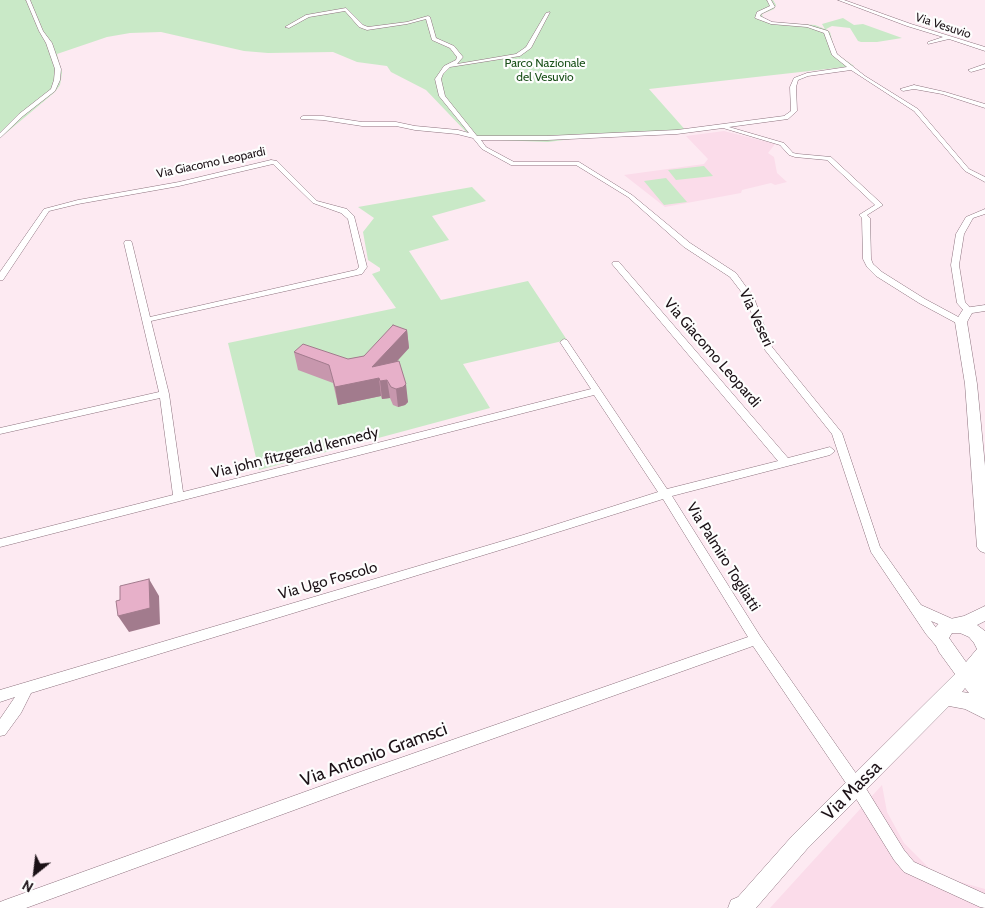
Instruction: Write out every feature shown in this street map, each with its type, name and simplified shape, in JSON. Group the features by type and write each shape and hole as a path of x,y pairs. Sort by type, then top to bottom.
{"street":[{"path":"0,136 21,115 54,90 57,80 58,69 49,43 41,31 28,0"},
{"path":"769,0 773,7 758,13 757,17 771,23 822,29 826,32 835,55 923,115 967,170 985,180"},
{"name":"Via Vesuvio","path":"840,0 985,49"},
{"name":"Via Veseri","path":"287,27 308,16 346,9 366,29 406,23 428,17 434,39 452,47 460,57 458,61 446,67 438,79 442,96 478,138 484,148 513,164 577,163 630,196 687,245 732,275 750,298 768,348 837,433 876,549 917,609 953,625"},
{"path":"446,67 518,55 528,48 548,13"},
{"path":"930,43 948,38"},
{"path":"971,70 985,66"},
{"path":"303,118 323,118 362,124 396,124 415,128 458,132 478,138 547,138 677,132 778,120 789,117 794,111 793,87 796,79 807,75 852,68"},
{"path":"903,89 914,87 943,93 985,106"},
{"path":"724,127 775,141 782,144 791,154 797,156 830,158 880,205 863,214 866,218 867,259 879,274 908,292 964,316 985,308"},
{"name":"Via Giacomo Leopardi","path":"0,278 46,210 78,202 179,184 271,162 275,162 315,202 344,211 351,218 363,267 359,272 146,320"},
{"path":"985,212 970,217 960,234 956,265 960,301 964,316 971,384 985,547"},
{"path":"128,243 164,394 179,498"},
{"name":"Via Giacomo Leopardi","path":"616,264 784,462"},
{"name":"Via Palmiro Togliatti","path":"564,342 665,494 756,640 857,787 899,855 909,867 985,902"},
{"name":"Via john fitzgerald kennedy","path":"0,543 597,392"},
{"path":"0,431 164,394"},
{"path":"665,494 830,451"},
{"name":"Via Ugo Foscolo","path":"0,696 665,494"},
{"path":"917,609 930,630 947,650 979,656"},
{"path":"947,650 941,639 941,633 946,626 966,623 985,613"},
{"path":"985,617 979,656 979,677 985,692"},
{"path":"953,625 968,628 975,632 985,700"},
{"name":"Via Antonio Gramsci","path":"6,908 369,776 756,640"},
{"name":"Via Massa","path":"744,907 800,842 946,697 979,656"},
{"path":"0,730 16,709 27,688"},
{"path":"946,697 968,701 985,710"}],"shaded area":[{"path":"724,131 775,144 768,153 774,157 777,173 787,182 775,185 771,183 742,190 741,193 665,207 624,175 704,164 708,159 686,136"},
{"path":"882,785 887,812 904,843 931,870 953,880 985,889 985,908 770,908"}],"green space":[{"name":"Parco Nazionale del Vesuvio","path":"0,0 773,0 776,5 774,9 762,14 763,18 771,22 815,25 825,29 822,24 843,18 854,25 863,24 902,38 877,42 861,42 858,41 850,28 832,26 826,29 830,32 834,48 838,55 854,66 649,89 688,133 603,135 548,142 497,140 469,135 426,90 391,72 387,66 357,62 333,52 268,53 244,51 161,32 130,33 107,37 57,54 62,73 60,85 55,92 0,138"},
{"path":"704,166 713,176 676,180 668,170"},
{"path":"666,178 687,202 664,205 644,181"},
{"path":"472,187 486,201 432,216 449,240 409,251 441,300 528,281 567,340 463,364 490,408 259,470 228,343 396,308 372,274 380,271 380,268 368,260 363,232 374,218 358,207"}],"building":[{"path":"393,325 407,330 372,367 399,361 406,384 396,389 391,387 387,380 380,381 379,378 335,387 329,365 294,352 303,344 348,359 364,356"},
{"path":"149,579 150,608 118,616 116,601 120,600 120,586"}]}
